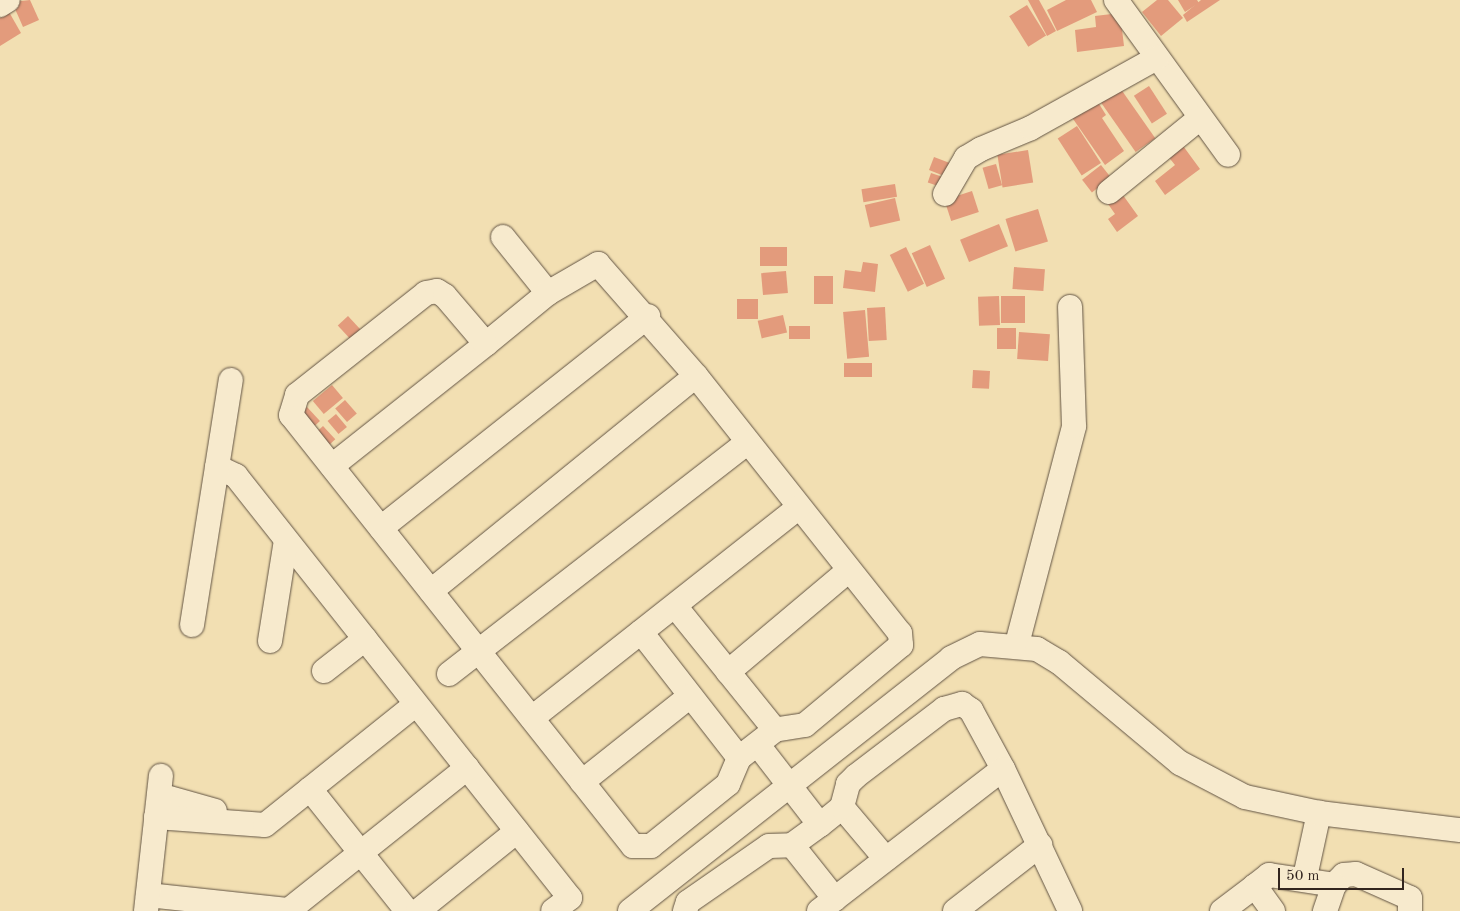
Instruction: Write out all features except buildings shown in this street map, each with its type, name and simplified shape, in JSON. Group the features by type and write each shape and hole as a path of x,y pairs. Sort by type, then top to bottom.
{"street":[{"path":"0,5 8,0"},
{"path":"1116,0 1228,155"},
{"path":"944,194 966,158 1031,128 1157,58"},
{"path":"1109,192 1200,118"},
{"path":"503,237 548,293"},
{"path":"332,466 486,344 548,293 598,264 648,316 696,376 848,571 900,633 901,645 805,725 757,744 728,784 642,849 633,846 290,415 291,405 304,389 426,294 437,291 486,344"},
{"path":"1017,644 1074,426 1070,307"},
{"path":"381,528 648,316"},
{"path":"431,591 696,376"},
{"path":"192,626 231,380"},
{"path":"449,674 748,442"},
{"path":"217,467 236,476 570,898 553,911"},
{"path":"532,718 798,508"},
{"path":"270,641 286,540"},
{"path":"728,672 848,571"},
{"path":"675,606 728,672 757,744 789,790 820,825"},
{"path":"642,632 690,696 757,744"},
{"path":"324,671 365,639"},
{"path":"630,911 789,790 951,658 980,644 1017,644 1059,662 1180,763 1209,780 1245,797 1319,813 1460,830"},
{"path":"582,782 690,696"},
{"path":"416,704 265,825 159,796 147,903 289,910 467,768"},
{"path":"685,911 688,902 769,846 792,845 820,825 842,807 848,784 856,776 952,704 971,710 1003,769 1070,911"},
{"path":"792,845 827,905 1003,769"},
{"path":"310,789 361,853 420,910 517,832"},
{"path":"842,807 886,860"},
{"path":"1305,877 1319,813"},
{"path":"955,911 1040,845"},
{"path":"1325,911 1334,885 1344,875 1356,874 1410,898 1410,911"},
{"path":"1222,911 1269,875 1305,877 1334,885"},
{"path":"1254,886 1273,911"}]}
